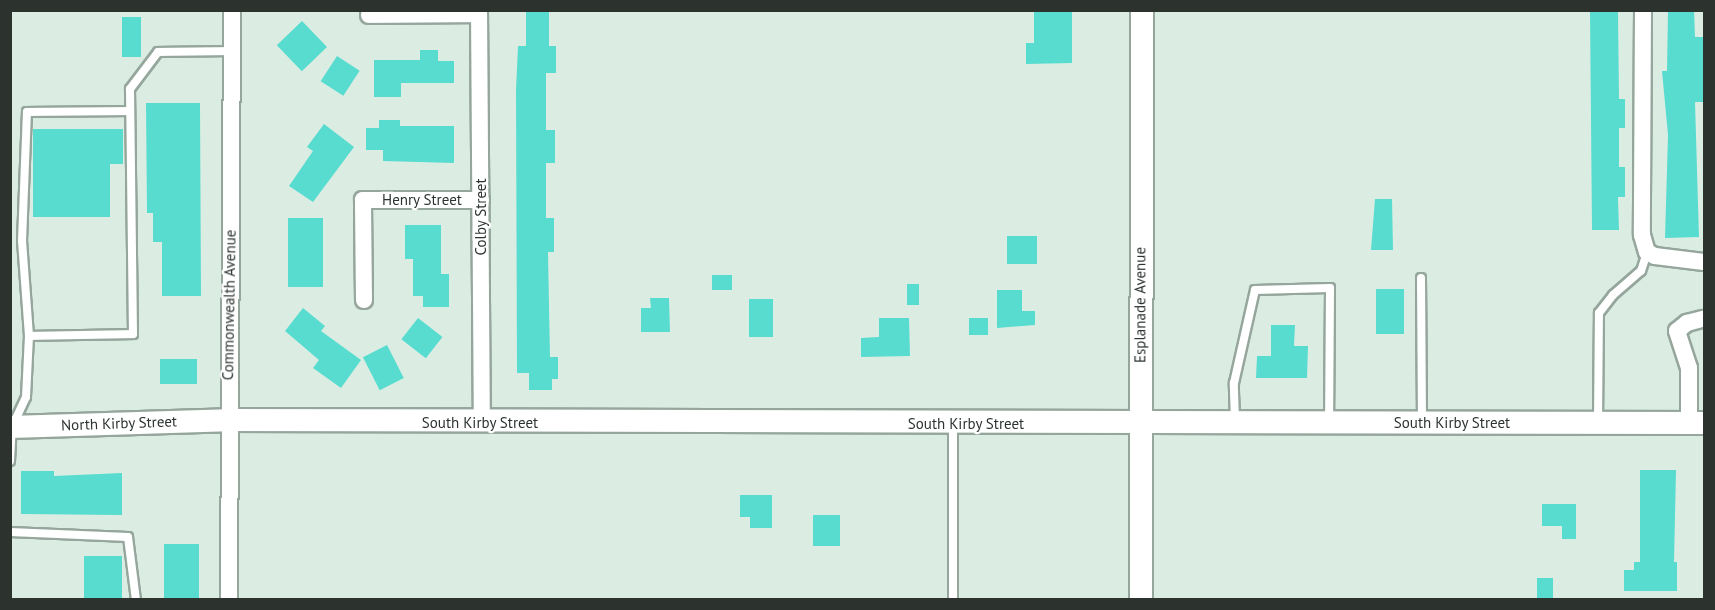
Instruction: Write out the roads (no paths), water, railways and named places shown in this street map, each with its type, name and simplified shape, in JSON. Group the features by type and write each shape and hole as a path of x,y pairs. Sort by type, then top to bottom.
{"street":[{"name":"Commonwealth Avenue","path":"228,600 227,420 232,10"},
{"name":"Esplanade Avenue","path":"1141,600 1142,10"},
{"path":"1643,10 1642,235 1647,252 1704,262"},
{"path":"369,15 479,12"},
{"name":"Colby Street","path":"479,12 482,423"},
{"name":"Henry Street","path":"364,300 363,200 481,200"},
{"path":"1697,423 1689,368 1677,331 1687,323 1704,320"},
{"name":"South Kirby Street","path":"227,420 953,424 1697,423"},
{"name":"North Kirby Street","path":"11,427 227,420"}],"lane":[{"path":"29,336 132,334 130,90 158,52 231,51"},
{"path":"10,461 11,427 26,397 29,336 22,241 27,112 130,111"},
{"path":"1598,424 1599,313 1613,295 1641,271 1647,252"},
{"path":"1421,278 1422,422"},
{"path":"1235,423 1234,382 1254,290 1330,288 1329,422"},
{"path":"953,424 953,600"},
{"path":"10,532 128,537 136,600"}]}
